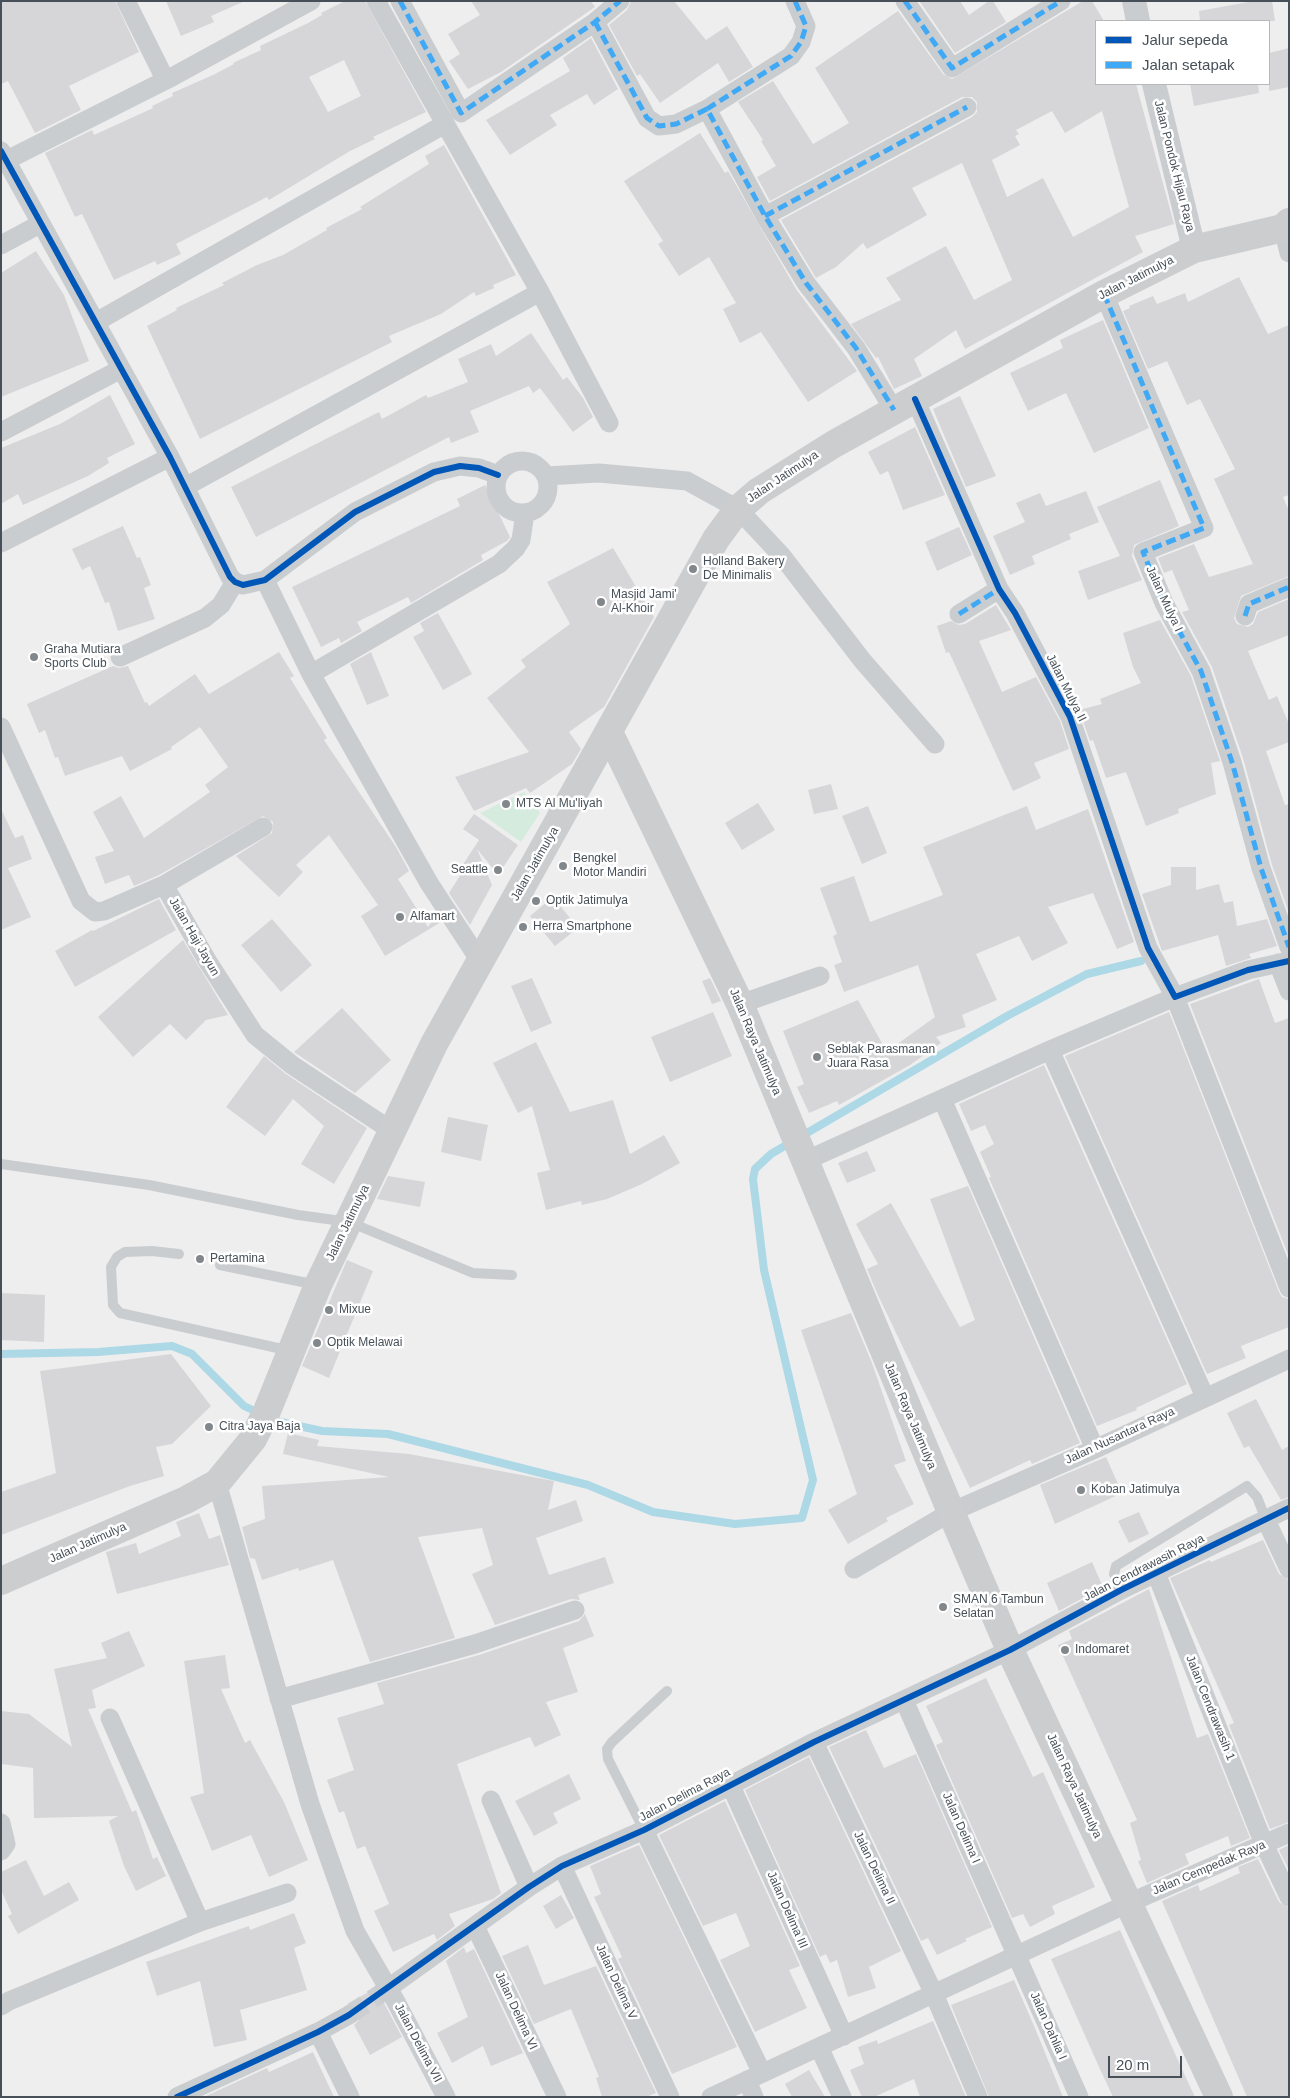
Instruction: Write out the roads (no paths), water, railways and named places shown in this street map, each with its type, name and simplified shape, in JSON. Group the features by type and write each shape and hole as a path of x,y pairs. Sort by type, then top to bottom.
{"main road":[{"name":"Jalan Jatimulya","path":"1,1581 186,1500 217,1483 253,1439 292,1352 318,1285 434,1044 716,539 738,509 778,478 904,405 1104,294 1194,249 1287,234"},
{"name":"Jalan Raya Jatimulya","path":"609,732 740,1004 950,1512 1010,1650 1219,2097"}],"street":[{"path":"126,1 164,79"},
{"path":"311,1 164,79 4,155 40,224 170,457 230,577 235,582 243,585 265,580 355,512 434,472 460,466 479,468 498,475"},
{"path":"376,1 540,292 609,423"},
{"path":"400,1 461,113 595,22 620,1"},
{"path":"595,22 647,118 660,126 676,124 707,109 791,56 801,42 806,26 795,1"},
{"path":"905,1 952,68 1062,1"},
{"path":"1134,1 1138,20"},
{"name":"Jalan Pondok Hijau Raya","path":"1154,85 1194,249"},
{"path":"765,216 967,108"},
{"name":"Jalan Mulya II","path":"707,109 765,216 806,283 856,348 904,405 999,589 1070,717 1148,948 1175,997 1289,1288"},
{"path":"96,322 445,124"},
{"path":"1,245 40,224"},
{"path":"185,487 540,292"},
{"name":"Jalan Mulya I","path":"1104,294 1204,528 1143,552 1164,603 1200,671 1232,762 1261,868 1289,947"},
{"path":"1,432 121,370"},
{"path":"1,543 170,457"},
{"path":"522,460 532,462 546,476 547,496 542,504 534,510 525,513 515,513 504,507 497,498 495,486 498,475 504,467 512,462 522,460"},
{"path":"546,476 599,473 687,481 738,509 782,556 862,660 936,744"},
{"path":"311,674 500,564 516,548 521,540 525,513"},
{"path":"265,580 311,674 429,883 480,961"},
{"path":"120,657 205,618 221,605 235,582"},
{"path":"1245,616 1249,604 1289,587"},
{"path":"959,614 999,589"},
{"name":"Jalan Haji Jayun","path":"1,727 81,901 95,912 104,911 164,885 208,962 255,1035 292,1066 392,1131"},
{"path":"164,885 263,827"},
{"path":"803,1156 942,1099 1050,1050 1175,997 1248,970 1283,962 1289,991"},
{"path":"740,1004 820,976"},
{"path":"1050,1050 1205,1397"},
{"path":"942,1099 1095,1449"},
{"name":"Jalan Nusantara Raya","path":"854,1569 950,1512 1095,1449 1289,1359"},
{"name":"Jalan Delima VII","path":"217,1483 310,1804 355,1931 386,1991 446,2097"},
{"name":"Jalan Cendrawasih Raya","path":"1010,1650 1156,1572 1289,1508"},
{"path":"1266,1520 1289,1568"},
{"name":"Jalan Cendrawasih 1","path":"1156,1572 1264,1844 1289,1897"},
{"path":"279,1699 475,1644 575,1610"},
{"name":"Jalan Delima Raya","path":"386,1991 529,1887 562,1866 644,1830 814,1742 1010,1650"},
{"name":"Jalan Delima I","path":"904,1700 1017,1956"},
{"path":"110,1718 200,1922"},
{"name":"Jalan Delima II","path":"814,1742 934,1994 978,2097"},
{"name":"Jalan Delima III","path":"730,1784 844,2036"},
{"path":"491,1800 529,1887"},
{"path":"1,1823 6,1844 1,1851"},
{"path":"644,1830 754,2083"},
{"name":"Jalan Cempedak Raya","path":"712,2097 754,2083 819,2047 1129,1902 1289,1833"},
{"name":"Jalan Delima V","path":"562,1866 670,2097"},
{"path":"4,1998 200,1922 287,1894"},
{"name":"Jalan Delima VI","path":"475,1926 557,2097"},
{"name":"Jalan Dahlia I","path":"1017,1956 1079,2097"},
{"path":"177,2097 318,2032 349,2015"},
{"path":"318,2032 350,2097"},
{"path":"819,2047 842,2097"}],"lane":[{"path":"1,1164 149,1185 298,1215 349,1222 473,1272 512,1275"},
{"path":"179,1254 152,1251 124,1252 117,1257 111,1267 113,1304 120,1313 292,1352"},
{"path":"220,1264 318,1285"},
{"path":"1121,1590 1114,1574 1116,1566 1248,1486 1257,1497 1266,1520"},
{"path":"644,1830 608,1759 607,1750 612,1742 667,1691"}],"waterway":[{"path":"1,1354 98,1352 172,1346 192,1354 244,1406 276,1421 322,1431 388,1434 588,1485 653,1512 735,1524 802,1518 813,1480 764,1270 753,1179 755,1169 771,1154 1007,1016 1087,974 1141,961"}],"tunnel":[{"path":"349,2015 383,1992"}],"place":[{"name":"Holland Bakery De Minimalis","path":"693,569"},
{"name":"Masjid Jami' Al-Khoir","path":"601,602"},
{"name":"Graha Mutiara Sports Club","path":"34,657"},
{"name":"MTS Al Mu'liyah","path":"506,804"},
{"name":"Bengkel Motor Mandiri","path":"563,866"},
{"name":"Seattle","path":"498,870"},
{"name":"Optik Jatimulya","path":"536,901"},
{"name":"Alfamart","path":"400,917"},
{"name":"Herra Smartphone","path":"523,927"},
{"name":"Seblak Parasmanan Juara Rasa","path":"817,1057"},
{"name":"Pertamina","path":"200,1259"},
{"name":"Mixue","path":"329,1310"},
{"name":"Optik Melawai","path":"317,1343"},
{"name":"Citra Jaya Baja","path":"209,1427"},
{"name":"Koban Jatimulya","path":"1081,1490"},
{"name":"SMAN 6 Tambun Selatan","path":"943,1607"},
{"name":"Indomaret","path":"1065,1650"}]}
